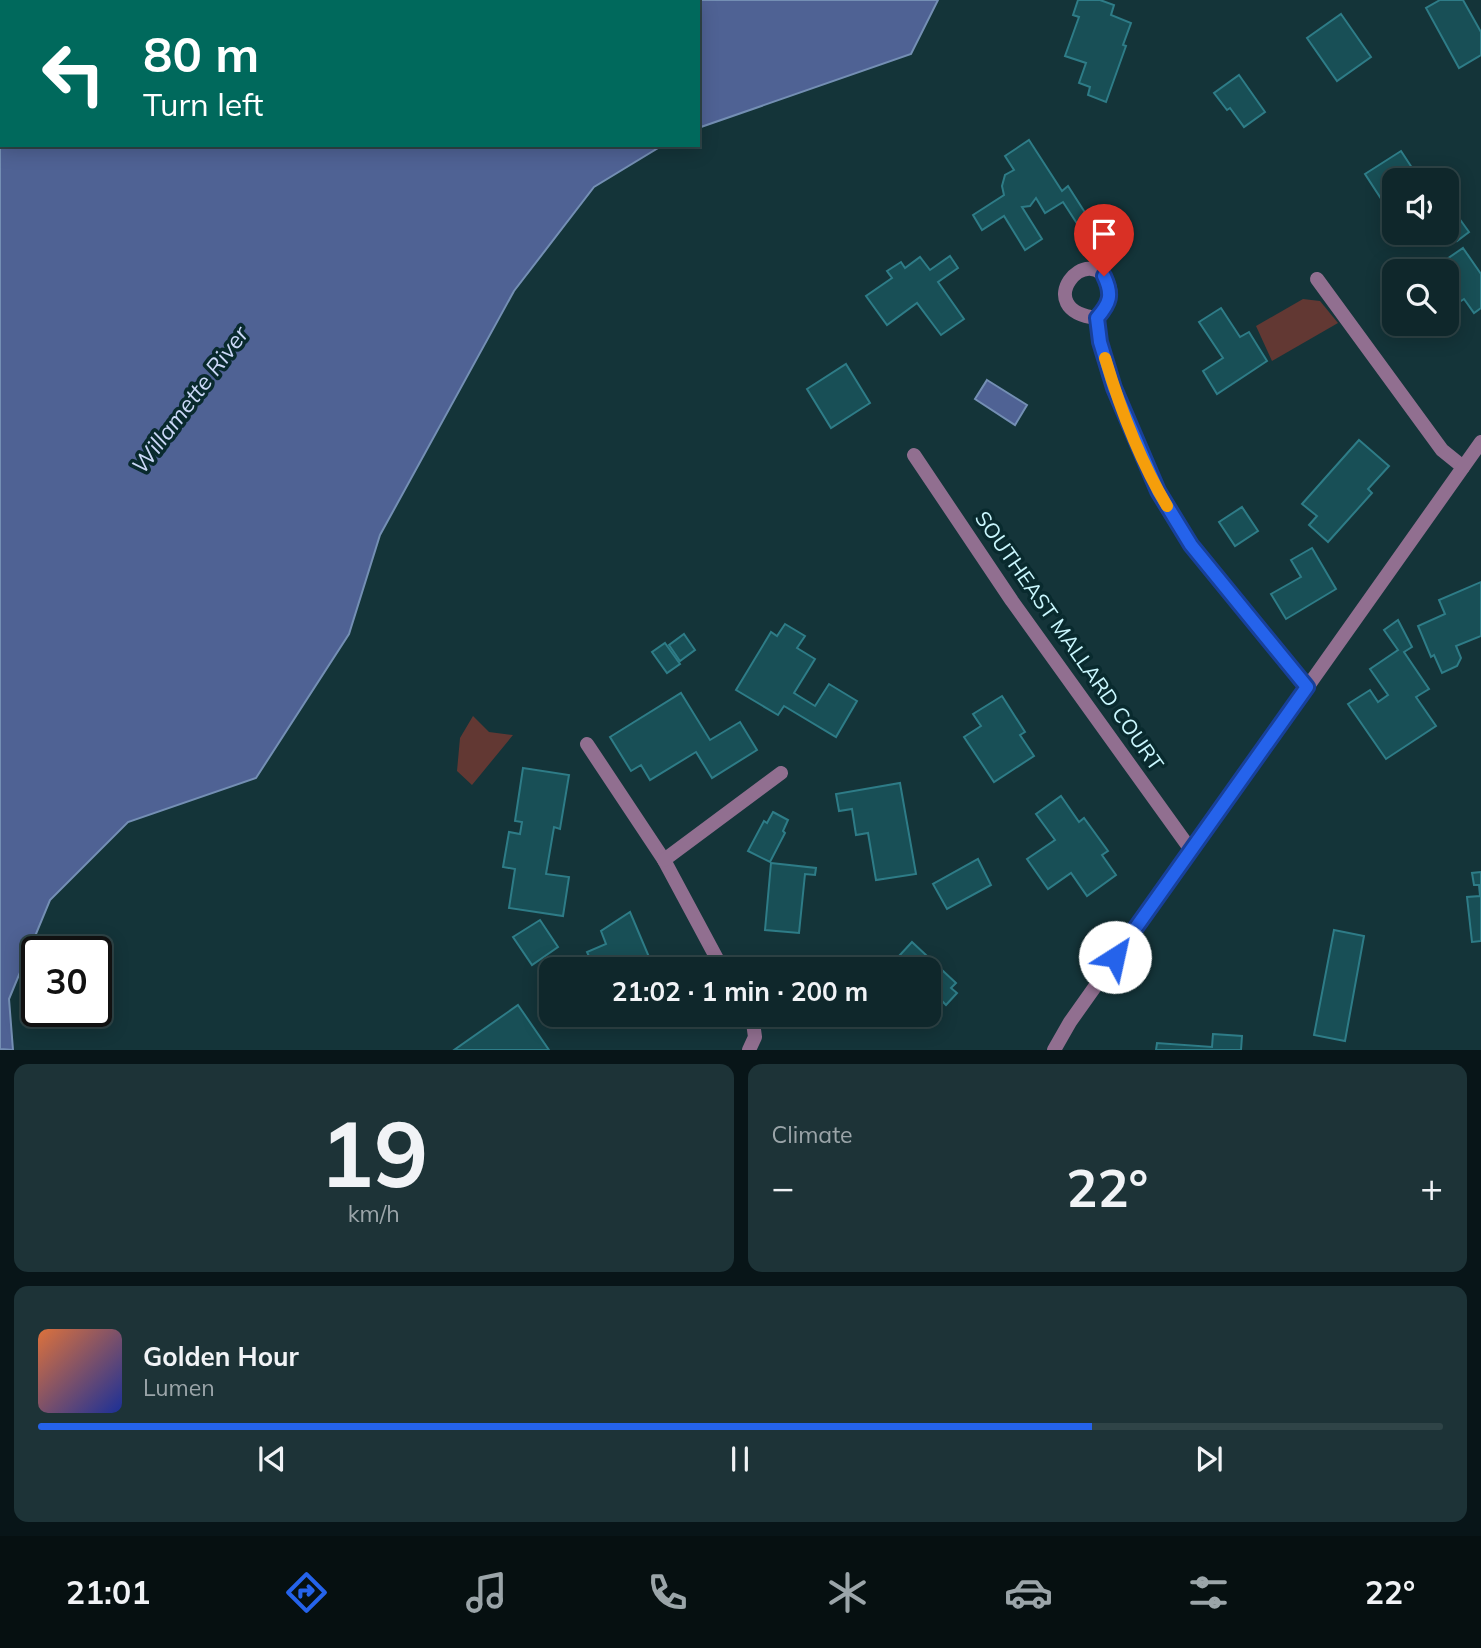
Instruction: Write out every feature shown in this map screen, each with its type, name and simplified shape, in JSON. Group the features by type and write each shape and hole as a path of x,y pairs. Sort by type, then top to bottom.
{"street":[{"path":"1317,279 1442,450 1463,467"},
{"path":"1097,318 1100,342 1114,388 1158,491 1191,545 1307,687"},
{"path":"1054,1049 1191,849 1481,442"},
{"name":"SOUTHEAST MALLARD COURT","path":"914,455 1012,601 1191,849"},
{"path":"587,744 664,860 716,957"},
{"path":"664,860 780,773"},
{"path":"749,1049 755,1037 754,1027"}],"shaded area":[{"path":"1303,299 1320,301 1338,323 1272,361 1256,326"},
{"path":"473,716 489,732 513,735 472,785 457,771 460,738"}],"water":[{"path":"700,0 938,0 911,54 700,127"},
{"name":"Willamette River","path":"0,147 660,147 594,187 514,291 380,535 349,634 256,778 128,822 50,900 35,936 21,936 21,970 9,999 13,1050 0,1049"},
{"path":"987,380 1027,405 1015,425 975,399"}],"building":[{"path":"1078,0 1100,0 1114,5 1111,15 1131,23 1123,45 1126,46 1106,102 1088,95 1090,87 1079,83 1086,63 1065,56 1079,17 1073,15"},
{"path":"1440,0 1463,0 1481,32 1481,55 1459,68 1426,8"},
{"path":"1341,14 1371,57 1337,81 1307,38"},
{"path":"1239,75 1265,112 1244,127 1214,93"},
{"path":"1029,140 1062,191 1068,186 1093,225 1107,217 1126,247 1102,262 1063,202 1045,213 1036,198 1030,206 1022,207 1042,239 1025,250 1004,216 982,230 973,215 1004,195 1002,186 1005,175 1014,170 1005,156"},
{"path":"1401,151 1412,168 1382,168 1382,200 1365,174"},
{"path":"1459,218 1469,232 1459,240"},
{"path":"1463,248 1481,274 1481,308 1474,313 1464,299 1461,301 1459,298 1459,259 1447,259"},
{"path":"950,256 958,268 938,282 964,319 941,335 917,303 887,325 866,296 892,278 887,271 901,262 905,268 920,257 930,270"},
{"path":"1221,308 1240,337 1249,332 1267,361 1217,394 1203,371 1223,358 1199,322"},
{"path":"846,364 870,403 831,428 807,389"},
{"path":"1359,440 1389,466 1368,489 1372,493 1328,542 1309,525 1317,516 1302,504"},
{"path":"1242,507 1258,531 1235,546 1219,522"},
{"path":"1312,548 1336,589 1286,619 1271,594 1301,577 1291,560"},
{"path":"1481,582 1481,636 1456,646 1461,658 1457,666 1442,673 1434,655 1431,657 1418,626 1445,614 1439,600"},
{"path":"1398,620 1412,647 1404,652 1429,689 1416,697 1436,726 1386,759 1348,704 1370,690 1378,702 1388,695 1370,669 1398,650 1384,630"},
{"path":"785,624 805,636 797,648 815,659 794,693 815,706 829,684 857,701 836,737 784,706 778,715 736,690 771,632 777,636"},
{"path":"684,634 695,650 680,661 669,645"},
{"path":"665,643 680,664 667,673 652,652"},
{"path":"681,693 710,740 740,722 757,750 712,778 696,752 650,780 641,765 631,771 610,737"},
{"path":"1002,696 1025,732 1020,735 1034,756 994,782 964,737 981,726 973,714"},
{"path":"523,768 569,775 560,829 554,827 546,874 569,877 563,916 509,908 515,869 503,867 509,832 520,834 522,822 515,821"},
{"path":"900,783 916,874 876,880 868,833 856,835 852,809 839,811 836,794"},
{"path":"1061,796 1079,822 1084,818 1108,851 1102,855 1116,875 1087,896 1071,873 1048,889 1027,859 1055,840 1036,814"},
{"path":"773,812 788,820 783,831 785,833 770,862 748,851 764,821 767,823"},
{"path":"978,859 991,885 947,909 933,884"},
{"path":"771,863 816,868 815,875 805,874 799,933 765,930"},
{"path":"1481,872 1481,941 1472,942 1467,897 1480,896 1479,885 1474,885 1472,873"},
{"path":"630,912 649,957 589,957 587,952 606,944 601,931"},
{"path":"540,920 558,947 544,957 539,957 532,965 513,937"},
{"path":"1334,930 1364,936 1345,1041 1314,1035"},
{"path":"912,942 928,957 900,957"},
{"path":"941,969 956,983 951,988 957,993 946,1005 943,1002 941,1004"},
{"path":"518,1005 549,1050 454,1050"},
{"path":"1213,1034 1242,1036 1241,1050 1156,1050 1157,1043 1212,1047"}],"slow traffic":[{"path":"1105,358 1129,426 1167,506"}],"route":[{"path":"1104,276 1110,288 1111,299 1097,318 1100,342 1121,407 1158,491 1191,545 1307,687 1115,957"}]}
